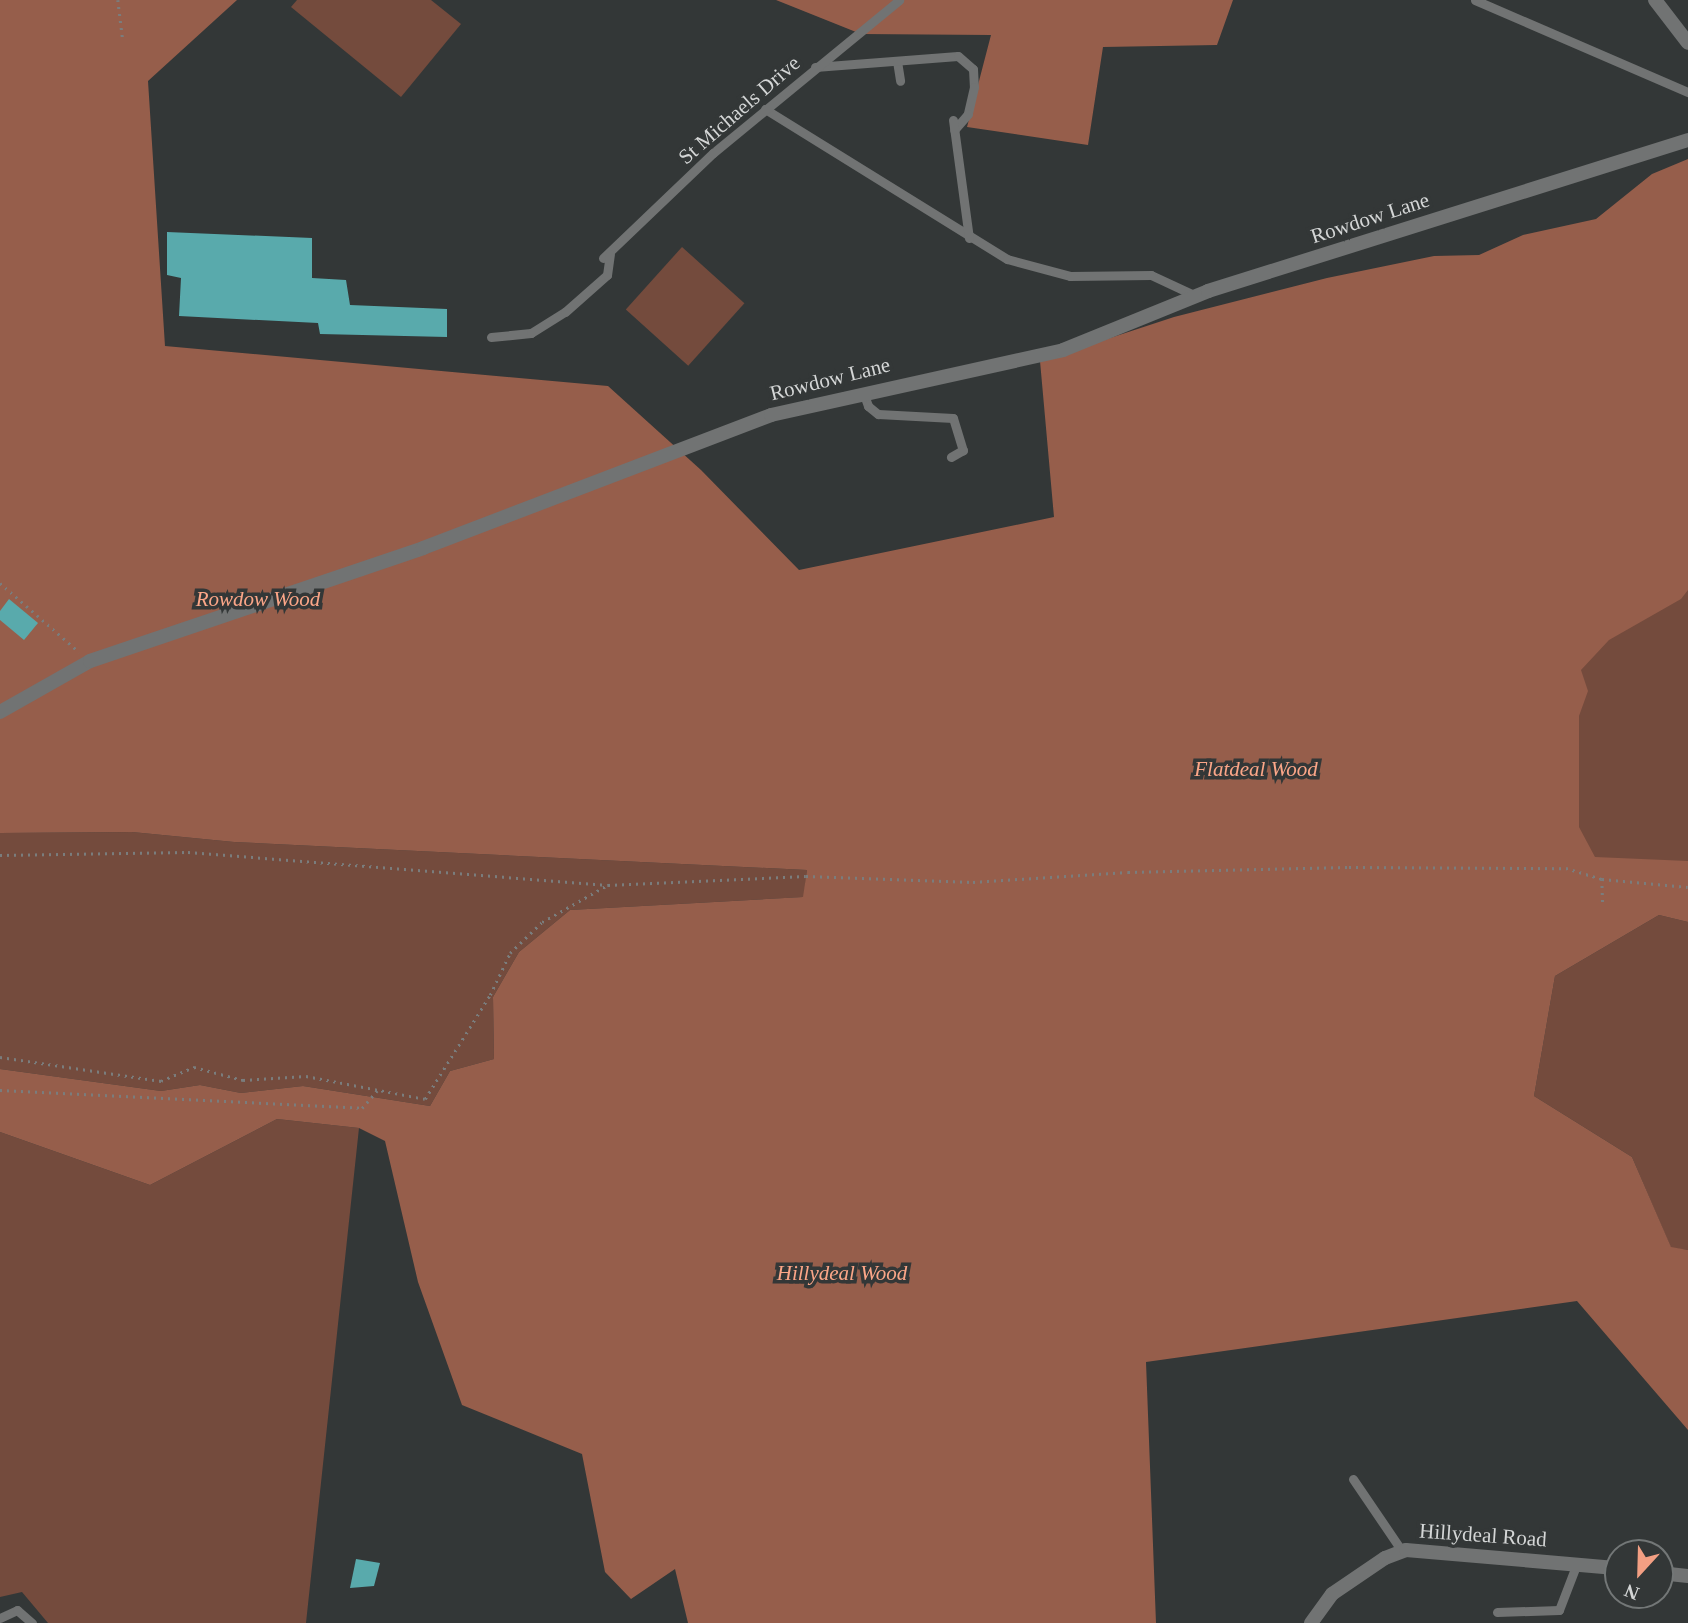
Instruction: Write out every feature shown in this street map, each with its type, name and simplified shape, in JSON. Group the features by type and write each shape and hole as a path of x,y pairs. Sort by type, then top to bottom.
{"street":[{"path":"1655,0 1688,43"},
{"name":"Rowdow Lane","path":"0,712 90,661 423,548 771,415 1063,350 1196,296 1688,140"},
{"name":"Hillydeal Road","path":"1311,1623 1321,1606 1385,1558 1402,1552 1604,1566"}],"lane":[{"name":"St Michaels Drive","path":"492,337 531,333 565,312 607,275 607,256 713,153 813,68 899,0"},
{"path":"1475,0 1688,92"},
{"path":"813,68 958,56 967,61 973,69 974,88 968,114 954,130"},
{"path":"897,61 900,81"},
{"path":"765,109 969,238 1007,259 1042,271 1151,275 1196,296"},
{"path":"953,120 969,238"},
{"path":"863,393 868,406 878,414 953,418 963,450 951,457"},
{"path":"1353,1479 1402,1552"},
{"path":"1497,1612 1559,1610 1577,1563"},
{"path":"0,1618 17,1610 32,1623"}],"path":[{"path":"118,0 124,38"},
{"path":"0,583 90,661"},
{"path":"0,855 188,852 608,885 806,876 973,882 1141,871 1338,867 1566,868 1602,879 1688,887"},
{"path":"1602,879 1603,904"},
{"path":"0,1057 160,1081 194,1067 243,1080 306,1076 425,1099 490,995 510,953 542,922 608,885"},
{"path":"0,1090 362,1108 377,1091"}],"shaded area":[{"path":"297,0 431,0 461,24 401,97 291,7"},
{"path":"682,247 744,303 688,366 626,309"},
{"path":"1688,584 1688,863 1592,858 1577,830 1576,670 1606,638"},
{"path":"132,832 234,842 807,870 804,897 570,910 519,952 493,997 494,1059 450,1071 430,1106 303,1086 241,1093 200,1085 161,1091 0,1069 0,833"},
{"path":"1659,915 1688,922 1688,1250 1671,1248 1632,1157 1534,1096 1555,976"},
{"path":"277,1119 359,1128 306,1623 48,1623 22,1592 0,1597 0,1132 150,1185"}],"green space":[{"path":"0,0 237,0 148,81 165,346 608,386 701,470 799,570 1054,517 1040,361 1174,317 1327,278 1434,256 1479,255 1523,235 1596,219 1652,174 1688,159 1688,590 1681,599 1609,640 1581,670 1588,691 1579,716 1579,827 1595,857 1688,861 1688,922 1659,915 1555,976 1534,1096 1632,1157 1671,1247 1688,1250 1688,1430 1577,1301 1146,1362 1156,1623 688,1623 675,1569 631,1599 605,1572 582,1454 462,1405 418,1282 385,1141 359,1128 277,1119 150,1185 0,1132 0,1069 161,1091 200,1085 241,1093 303,1086 430,1106 450,1071 494,1059 493,997 519,952 570,910 803,897 807,870 234,842 132,832 0,833"},
{"path":"776,0 1233,0 1217,45 1103,47 1088,145 967,127 991,35 861,34"}],"building":[{"path":"167,232 312,238 312,278 346,280 350,305 447,309 447,337 320,334 318,323 179,316 181,278 167,275"},
{"path":"9,599 38,623 24,640 0,620 0,611"},
{"path":"356,1559 380,1563 374,1586 350,1588"}],"park label":[{"name":"Rowdow Wood","path":"258,599"},
{"name":"Flatdeal Wood","path":"1256,769"},
{"name":"Hillydeal Wood","path":"842,1273"}]}
